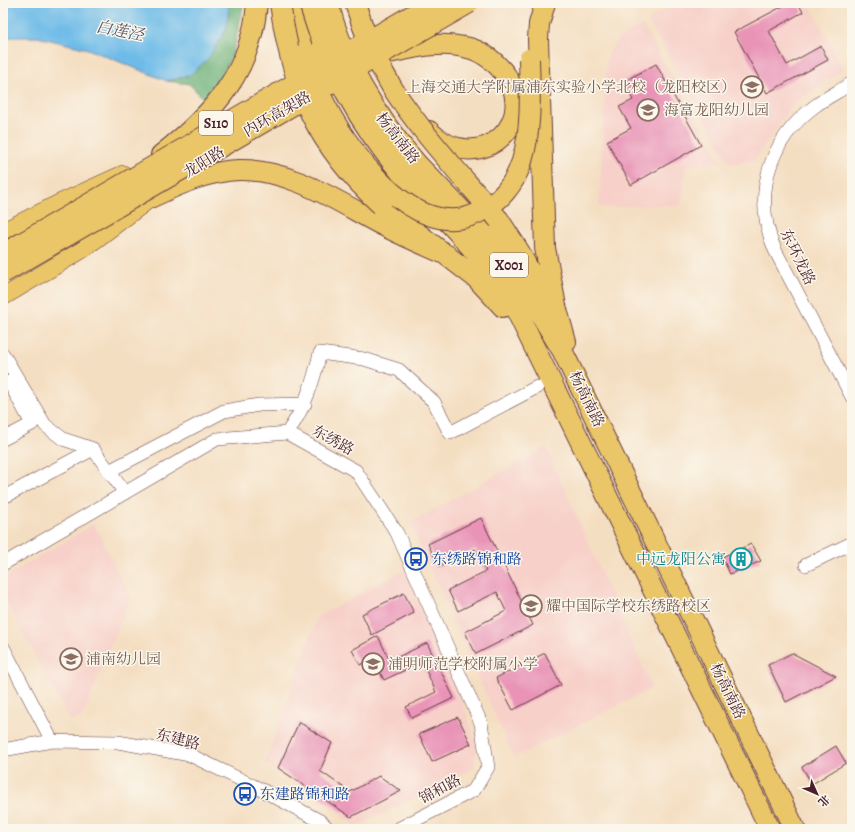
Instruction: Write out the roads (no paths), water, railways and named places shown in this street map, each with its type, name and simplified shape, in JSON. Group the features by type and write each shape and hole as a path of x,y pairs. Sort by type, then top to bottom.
{"highway":[{"path":"161,155 200,121 231,84 242,64 252,40 257,3"},
{"path":"280,3 291,66 308,111 324,141 343,166 381,205 447,255 492,293 534,348"},
{"path":"299,3 302,28 313,76 328,109 343,136 370,170 404,202 424,214 442,218 473,216 488,208 502,196 513,182 522,163 529,126 534,59 539,24 545,3"},
{"name":"杨高南路","path":"309,3 332,68 374,139 495,245 545,320 578,381 795,829"},
{"name":"杨高南路","path":"328,3 338,35 365,91 392,133 410,169 493,274 513,305 770,829"},
{"path":"355,3 380,64 393,88 412,115 499,220 538,284 578,381"},
{"path":"389,22 415,3"},
{"name":"内环高架路","path":"3,254 433,3"},
{"name":"内环高架路","path":"3,273 469,3"},
{"path":"542,3 532,27 542,166 544,222 549,272 566,345 578,381"},
{"path":"389,53 433,45 464,47 480,52 491,59 502,70 514,89 516,97 515,111 512,122 505,134 496,141 480,149 463,150 449,147 434,137 412,115"},
{"path":"150,198 198,178 219,172 238,170 273,174 290,178 312,188 391,229 447,255"}],"main road":[{"name":"龙阳路","path":"3,231 161,155 422,3"},
{"name":"龙阳路","path":"3,297 82,250 150,198 214,155 476,3"}],"street":[{"name":"东环龙路","path":"852,83 815,106 798,121 785,136 774,154 767,174 764,193 764,214 768,234 852,397"},
{"path":"287,433 305,404 313,382 320,353 364,359 399,370 434,402 450,433 537,387"},
{"path":"3,354 44,425 63,439 93,449 125,493"},
{"path":"3,370 32,424 3,439"},
{"path":"109,471 224,411 259,405 305,404"},
{"name":"东绣路","path":"3,564 217,439 287,433 356,471 397,533 481,722 488,767"},
{"path":"8,495 93,449"},
{"path":"806,565 852,543"},
{"path":"3,647 52,741"},
{"name":"东建路","path":"3,750 52,741 118,742 190,755 266,792 320,821 328,829"},
{"name":"锦和路","path":"398,829 474,790 488,767"}],"water":[{"name":"白莲泾","path":"3,3 229,3 227,28 208,59 190,75 167,81 88,49 38,37 3,37"}],"place":[{"name":"上海交通大学附属浦东实验小学北校（龙阳校区）","path":"752,87"},
{"name":"海富龙阳幼儿园","path":"648,110"},
{"name":"东绣路锦和路","path":"416,559"},
{"name":"中远龙阳公寓","path":"741,559"},
{"name":"耀中国际学校东绣路校区","path":"531,606"},
{"name":"浦南幼儿园","path":"71,659"},
{"name":"浦明师范学校附属小学","path":"373,664"},
{"name":"东建路锦和路","path":"245,794"}]}
